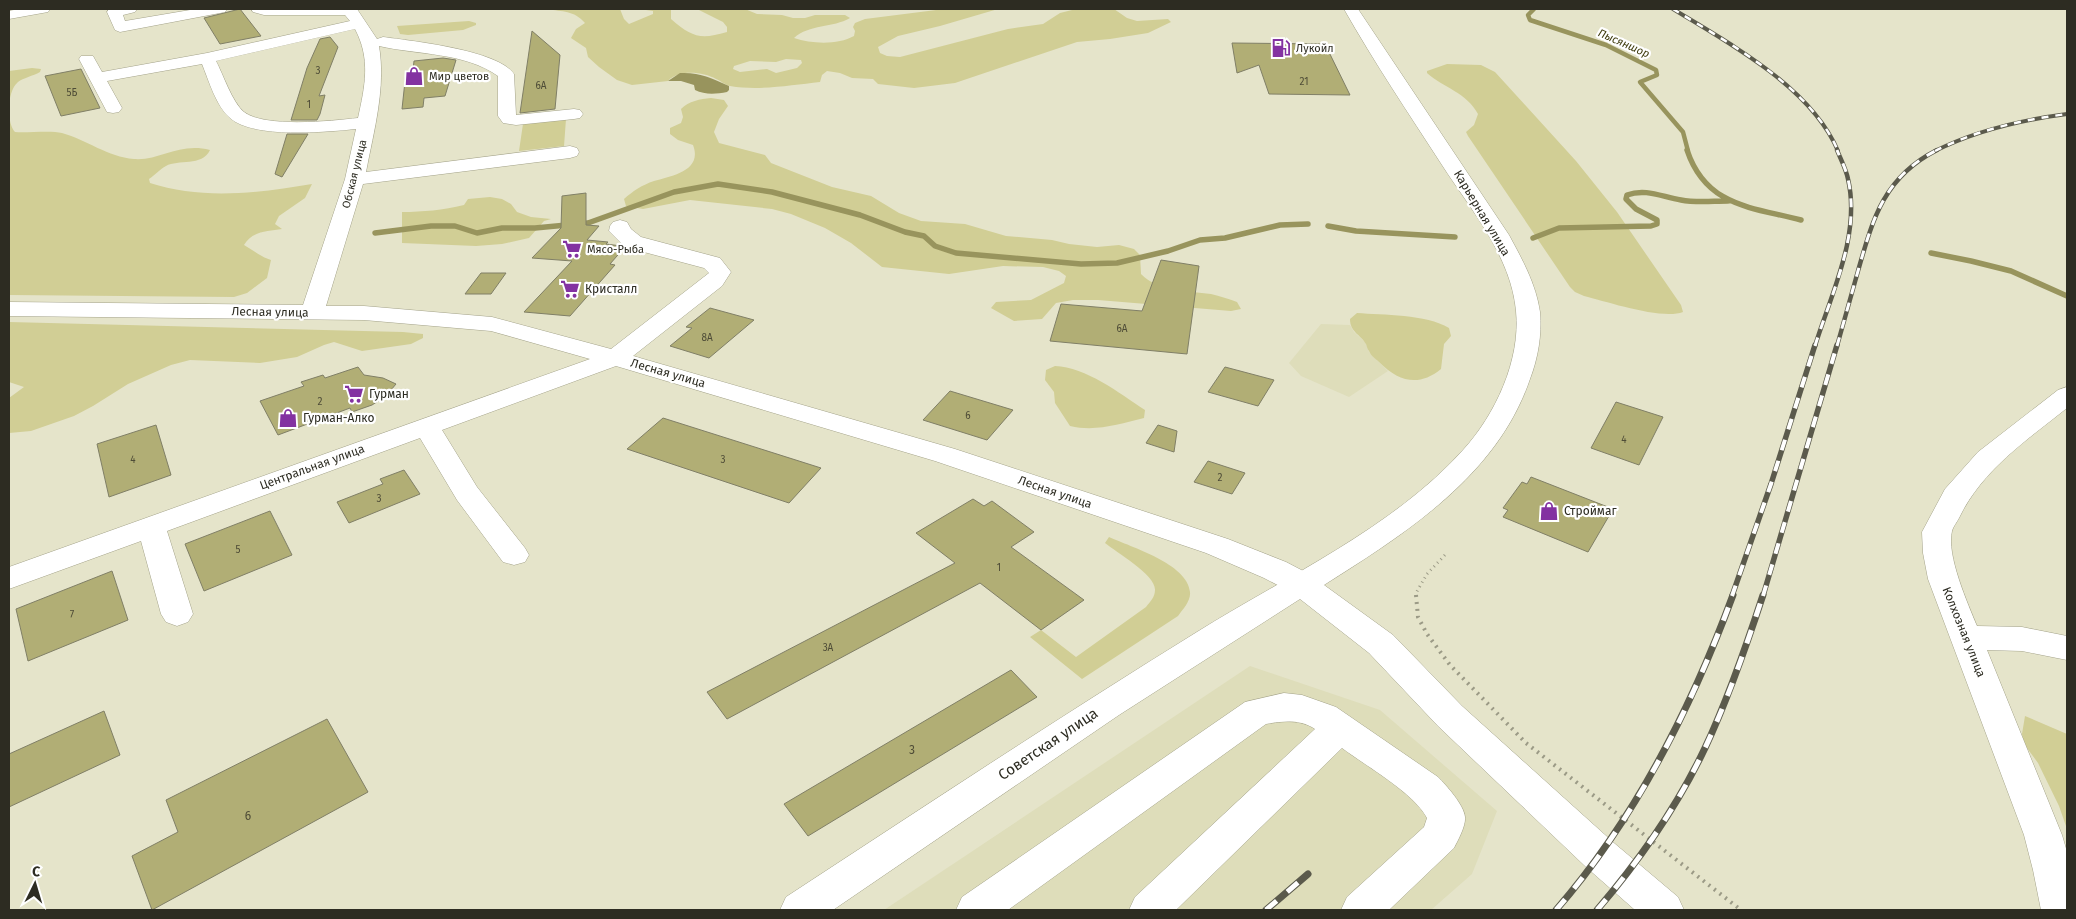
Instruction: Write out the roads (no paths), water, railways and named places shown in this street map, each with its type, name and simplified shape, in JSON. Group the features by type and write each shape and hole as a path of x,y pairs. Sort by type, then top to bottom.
{"street":[{"path":"9,15 43,9"},
{"path":"130,9 114,12 120,27 220,9"},
{"path":"258,9 353,14"},
{"name":"Карьерная улица","path":"1300,583 1350,553 1412,510 1442,486 1469,460 1497,424 1506,408 1518,378 1527,332 1528,310 1525,297 1512,262 1500,240 1350,9"},
{"path":"97,78 207,58 353,14"},
{"name":"Обская улица","path":"312,313 355,179 372,86 374,65 371,44 353,14"},
{"path":"382,42 424,48 496,66 506,74 507,116 509,119 516,120 574,114"},
{"path":"207,58 233,109 244,120 265,124 310,126 365,122"},
{"path":"87,59 113,108"},
{"path":"355,179 570,152"},
{"name":"Центральная улица","path":"9,578 615,358 714,281 720,272 712,263 633,242 620,231 620,226"},
{"name":"Лесная улица","path":"9,309 312,313 406,316 492,324 615,358 963,461 1225,549 1275,570 1300,583 1362,627 1381,644 1450,716 1600,855 1664,910"},
{"name":"Колхозная улица","path":"2061,910 2053,870 2043,835 1943,579 1938,553 1938,532 1955,496 1988,458 2067,395"},
{"path":"426,426 467,493 514,555"},
{"path":"151,526 177,614"},
{"name":"Советская улица","path":"800,910 1095,713 1300,583"},
{"path":"1967,638 1995,637 2022,639 2067,648"},
{"path":"976,910 1257,712 1284,707 1302,709 1324,717 1425,788 1436,800 1446,817 1441,836 1362,910"},
{"path":"1149,910 1340,728"}],"waterway":[{"name":"Пысяншор","path":"1534,9 1528,15 1530,20 1606,45 1656,70 1657,75 1640,82 1683,132 1688,151"},
{"name":"Пысяншор","path":"1687,150 1695,169 1718,194 1748,207 1801,220"},
{"path":"375,233 431,226 455,226 477,233 502,228 535,228 588,223 674,192 718,184 772,192 860,215 905,232 924,236 935,246 956,253 1081,264 1117,263 1168,251 1200,240 1225,238 1280,225 1308,224"},
{"path":"1533,238 1559,228 1651,226 1657,224 1657,220 1636,209 1626,199 1627,195 1634,193 1641,192 1692,201 1728,201"},
{"path":"1328,226 1356,231 1455,237"},
{"name":"Пысяншор","path":"1931,253 2011,271 2067,296"}],"railway":[{"path":"1673,9 1743,52 1789,87 1809,107 1825,128 1838,151"},
{"path":"1936,150 1967,137 2000,127 2033,119 2067,114"},
{"path":"1815,346 1836,285 1851,221 1848,179 1837,150"},
{"path":"1837,346 1869,234 1883,201 1904,173 1936,150"},
{"path":"1732,596 1771,484 1815,345"},
{"path":"1763,596 1837,345"},
{"path":"1556,910 1585,875 1611,838 1659,761 1699,679 1733,595"},
{"path":"1597,910 1656,833 1694,770 1729,692 1763,595"},
{"path":"1266,910 1308,874"}],"place":[{"name":"Лукойл","path":"1281,48"},
{"name":"Мир цветов","path":"414,76"},
{"name":"Мясо-Рыба","path":"572,249"},
{"name":"Кристалл","path":"570,289"},
{"name":"Гурман","path":"354,394"},
{"name":"Гурман-Алко","path":"288,418"},
{"name":"Строймаг","path":"1549,511"}]}
